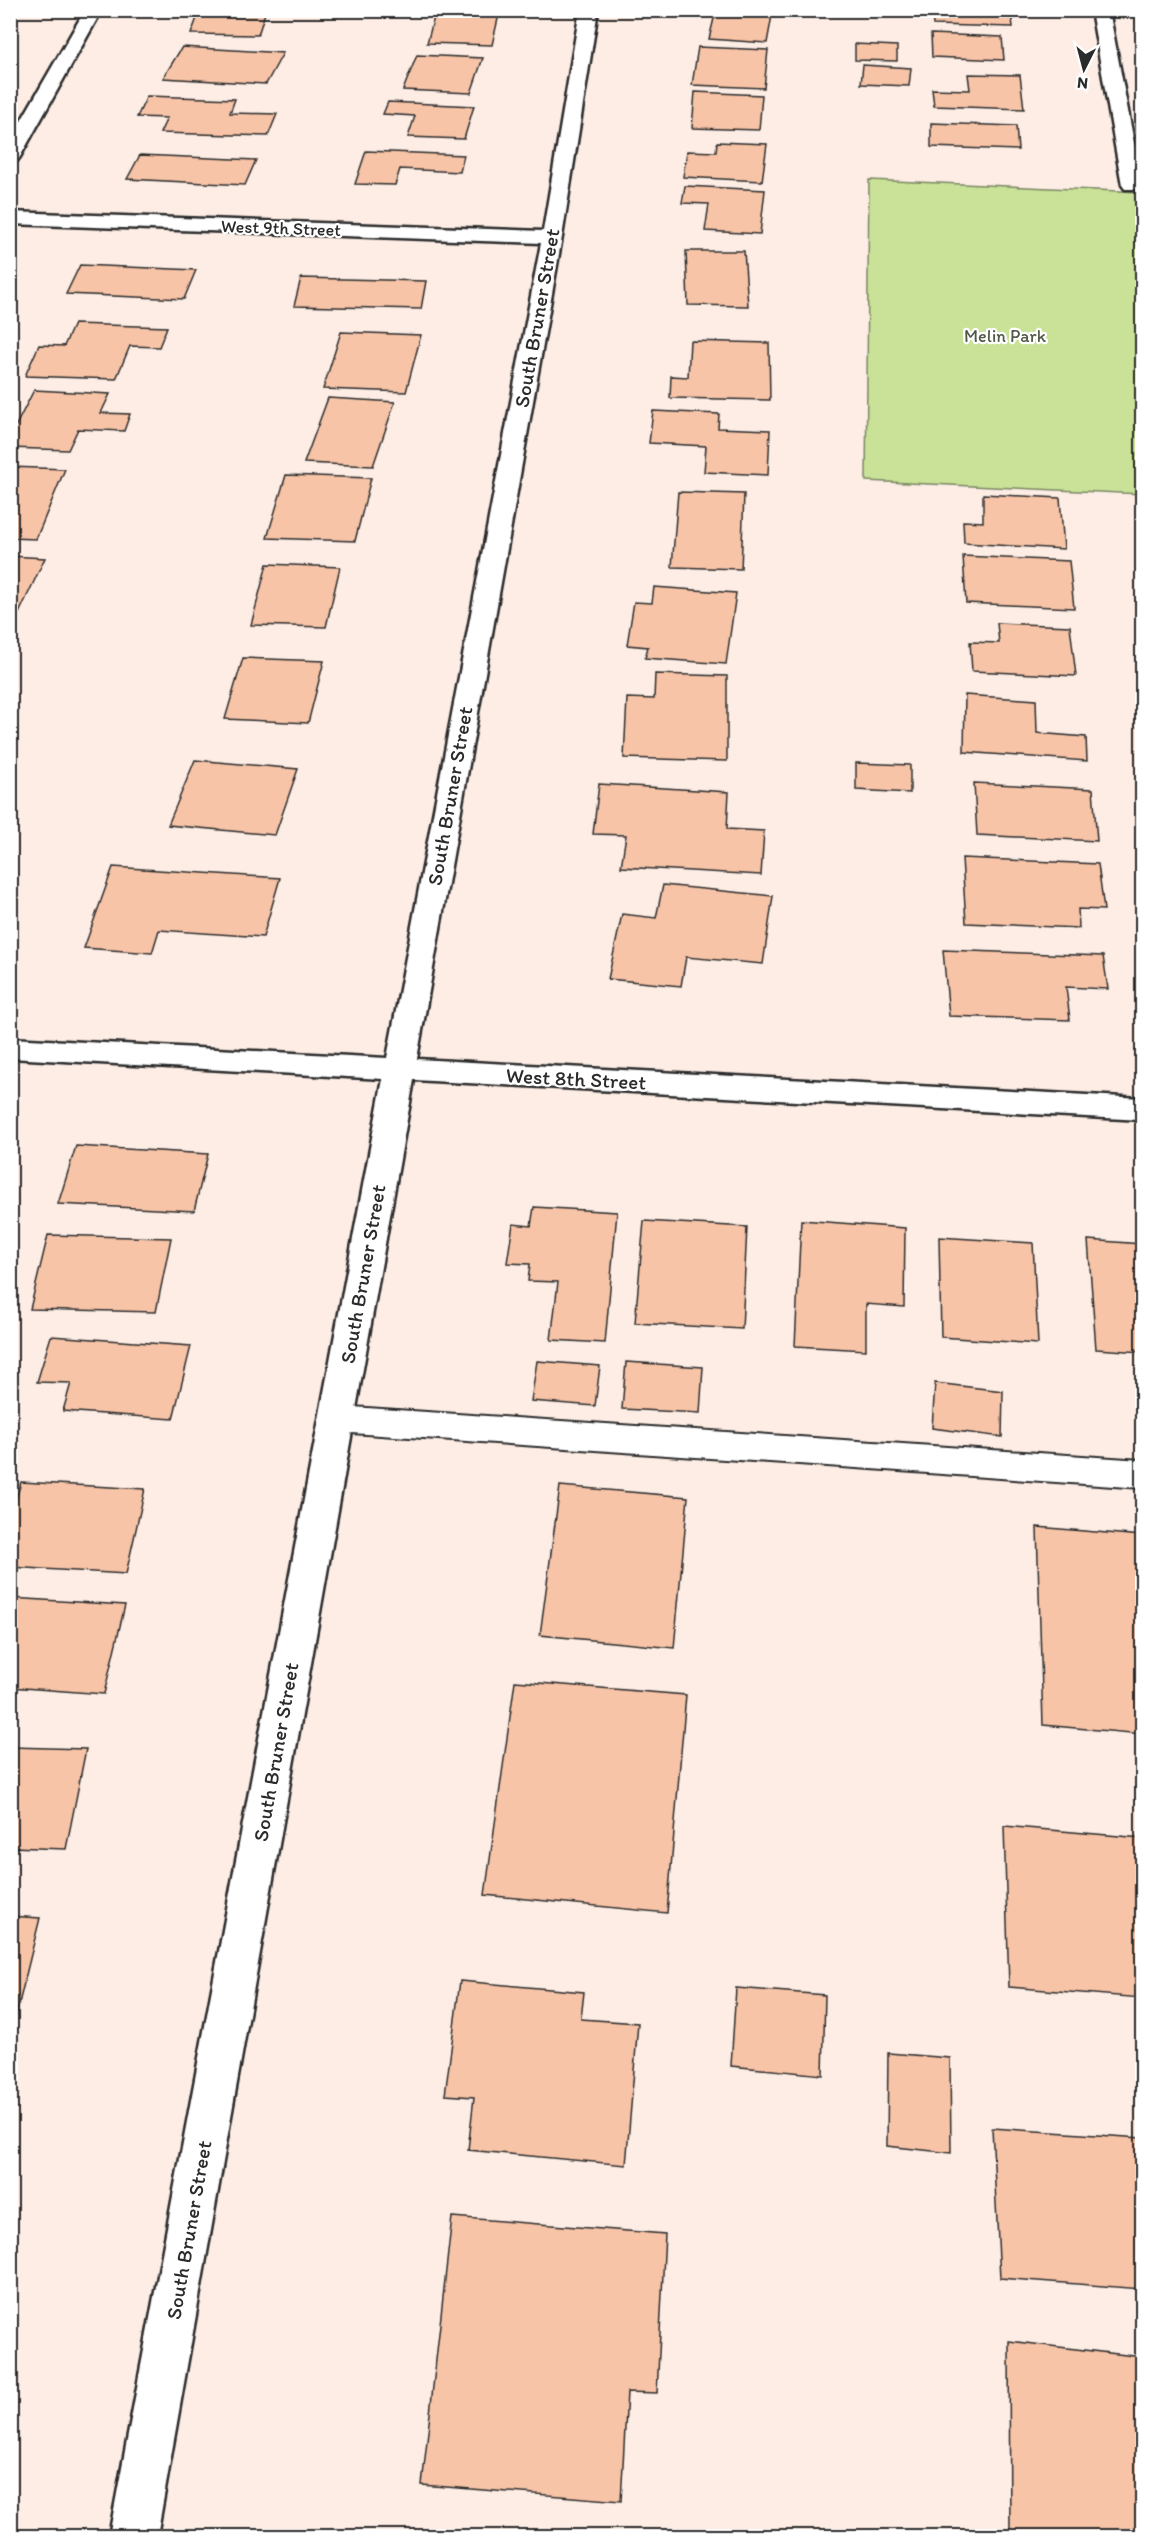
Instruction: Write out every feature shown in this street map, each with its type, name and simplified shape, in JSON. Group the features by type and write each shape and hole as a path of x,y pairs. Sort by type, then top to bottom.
{"street":[{"path":"10,157 94,10"},
{"name":"South Bruner Street","path":"133,2536 552,237 589,10"},
{"path":"1100,10 1132,185"},
{"name":"West 9th Street","path":"10,218 552,237"},
{"name":"West 8th Street","path":"10,1048 1143,1109"}],"lane":[{"path":"337,1419 1143,1474"}],"green space":[{"name":"Melin Park","path":"869,180 1142,192 1142,494 866,481"}],"building":[{"path":"200,10 266,10 258,35 191,34"},
{"path":"436,10 500,10 492,45 427,43"},
{"path":"716,10 773,10 767,43 709,39"},
{"path":"932,10 1011,10 1013,27 933,25"},
{"path":"931,34 1002,37 1004,60 932,57"},
{"path":"855,44 897,46 897,61 855,60"},
{"path":"182,47 283,53 266,84 163,78"},
{"path":"698,47 768,50 764,88 692,85"},
{"path":"417,55 483,58 471,93 403,90"},
{"path":"863,65 911,68 909,86 861,84"},
{"path":"968,74 1020,75 1024,109 934,106 932,89 970,90"},
{"path":"695,92 762,95 759,130 692,128"},
{"path":"147,96 235,99 230,113 277,114 268,136 160,133 167,118 137,117"},
{"path":"388,102 474,106 464,139 408,137 415,116 383,114"},
{"path":"931,123 1016,126 1018,150 931,147"},
{"path":"717,142 767,144 762,181 683,177 687,151 716,152"},
{"path":"366,151 464,155 460,172 400,169 395,185 355,184"},
{"path":"140,155 256,160 245,185 127,179"},
{"path":"685,186 765,190 760,234 705,231 709,204 682,203"},
{"path":"686,251 744,251 748,306 688,305"},
{"path":"80,265 196,270 184,299 66,294"},
{"path":"301,278 426,281 421,309 294,306"},
{"path":"74,324 167,327 159,347 130,346 116,379 25,376 39,345 64,346"},
{"path":"341,332 421,335 406,392 323,389"},
{"path":"690,341 769,343 770,400 670,398 671,376 688,377"},
{"path":"34,390 110,394 101,413 130,414 124,431 78,429 68,450 10,448 10,437"},
{"path":"328,398 395,402 373,466 304,463"},
{"path":"653,411 719,414 718,428 770,430 768,475 704,472 706,446 649,443"},
{"path":"10,467 65,469 36,539 10,538"},
{"path":"286,475 371,478 355,541 267,538"},
{"path":"678,492 744,494 741,569 672,567"},
{"path":"983,494 1060,498 1064,549 964,543 963,521 983,522"},
{"path":"10,556 45,558 14,624 10,624"},
{"path":"963,556 1069,561 1074,608 966,603"},
{"path":"267,564 340,567 326,627 251,625"},
{"path":"654,587 736,593 726,664 645,658 648,647 627,645 634,602 652,603"},
{"path":"997,623 1070,626 1076,676 972,671 970,642 999,643"},
{"path":"243,658 324,661 308,723 225,719"},
{"path":"655,674 727,676 727,761 624,758 627,698 654,699"},
{"path":"965,695 1036,700 1037,733 1086,737 1087,761 964,752"},
{"path":"195,760 298,769 275,835 168,825"},
{"path":"856,763 910,765 910,793 856,790"},
{"path":"974,783 1093,789 1097,841 977,835"},
{"path":"599,784 729,792 727,829 764,831 761,875 621,867 626,835 593,834"},
{"path":"962,858 1098,864 1104,910 1078,909 1079,928 966,923"},
{"path":"113,867 280,878 263,937 159,930 152,953 84,948"},
{"path":"663,885 773,896 763,964 686,957 681,986 608,979 622,914 656,918"},
{"path":"943,950 1103,956 1108,989 1066,987 1070,1020 949,1016"},
{"path":"76,1146 208,1154 194,1211 58,1204"},
{"path":"534,1207 617,1212 605,1343 551,1340 558,1282 528,1281 530,1264 507,1263 513,1224 531,1226"},
{"path":"801,1220 905,1228 904,1307 866,1304 866,1350 795,1346"},
{"path":"644,1221 747,1227 742,1329 635,1323"},
{"path":"48,1235 171,1238 156,1312 30,1309"},
{"path":"939,1237 1033,1243 1038,1344 941,1337"},
{"path":"1088,1240 1142,1244 1142,1352 1096,1349"},
{"path":"51,1336 191,1346 173,1419 63,1411 71,1383 37,1382"},
{"path":"537,1361 600,1366 595,1406 531,1401"},
{"path":"626,1362 703,1367 700,1413 622,1409"},
{"path":"935,1383 1003,1391 1002,1437 932,1428"},
{"path":"21,1482 145,1489 126,1574 10,1567 10,1520"},
{"path":"560,1486 688,1497 674,1648 540,1635"},
{"path":"1037,1527 1142,1536 1142,1734 1043,1725"},
{"path":"10,1598 125,1605 104,1694 10,1687"},
{"path":"515,1681 686,1695 667,1913 485,1895"},
{"path":"10,1747 86,1749 66,1849 10,1847"},
{"path":"1004,1826 1142,1838 1142,1998 1009,1987"},
{"path":"10,1916 40,1918 10,2040"},
{"path":"460,1981 584,1992 581,2019 638,2023 626,2165 468,2150 474,2097 445,2095"},
{"path":"736,1988 825,1995 823,2075 731,2066"},
{"path":"888,2053 950,2058 951,2153 887,2146"},
{"path":"992,2128 1142,2138 1142,2289 1000,2278"},
{"path":"452,2217 665,2234 657,2393 627,2392 621,2501 422,2485"},
{"path":"1009,2341 1142,2357 1142,2536 1010,2536"}]}
